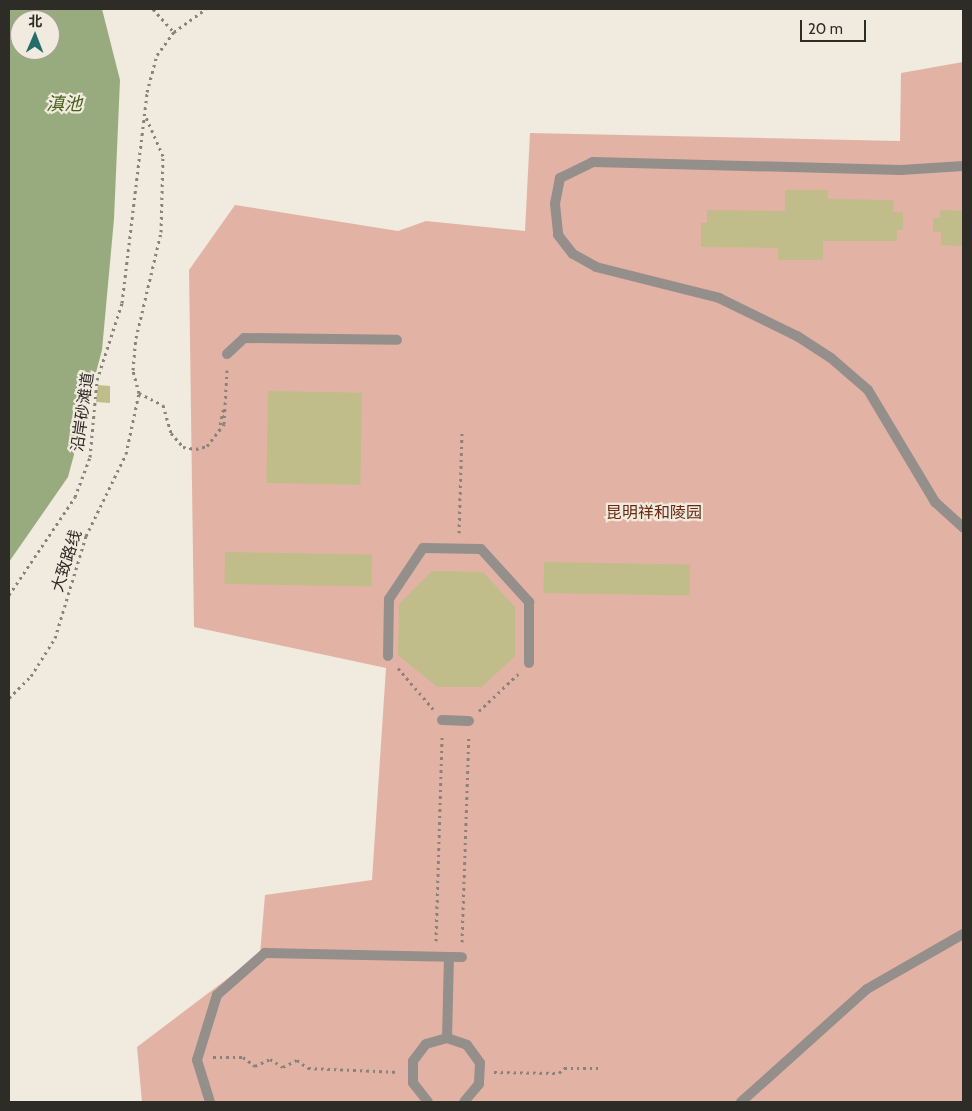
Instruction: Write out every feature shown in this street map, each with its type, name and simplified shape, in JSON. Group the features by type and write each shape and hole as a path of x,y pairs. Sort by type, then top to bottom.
{"street":[{"path":"963,166 901,170 593,162 560,178 555,204 558,235 573,254 588,263 719,298 798,336 831,358 868,390 935,502 963,527"},
{"path":"227,354 244,338 397,340"},
{"path":"388,656 389,599 423,548 481,549 529,602 530,664"},
{"path":"442,720 469,721"},
{"path":"741,1102 867,989 963,934"},
{"path":"210,1102 197,1060 217,995 265,953 462,957"},
{"path":"447,1038 449,957"},
{"path":"428,1102 418,1093 411,1072 422,1048 447,1038 471,1049 481,1071 479,1084 464,1102"}],"path":[{"path":"153,9 174,32"},
{"name":"沿岸砂滩道","path":"9,594 75,497 90,457 97,380 122,303 145,116 157,55 174,32 206,9"},
{"path":"145,116 163,156 160,232 136,338 133,370 139,393 162,405 172,433 183,447 207,446 219,434 225,402 227,354"},
{"name":"大致路线","path":"9,698 31,676 55,638 86,536 126,454 139,393"},
{"path":"459,549 462,430"},
{"path":"388,656 442,720 435,957"},
{"path":"462,957 469,721 530,664"},
{"path":"236,1057 256,1066 270,1058 283,1067 297,1060 313,1068 411,1072"},
{"path":"481,1071 559,1073 564,1068 598,1068"}],"green space":[{"name":"昆明祥和陵园","path":"963,62 963,1102 142,1102 137,1047 260,954 265,895 372,880 386,668 194,627 189,270 235,205 398,231 426,221 525,231 530,133 900,141 901,73"}],"water":[{"name":"滇池","path":"9,9 102,9 120,80 114,219 102,350 68,477 9,562"}],"building":[{"path":"785,190 828,190 828,199 894,200 893,212 903,212 903,230 897,230 897,241 823,241 823,260 778,260 778,248 701,247 701,223 707,223 707,210 785,211"},
{"path":"940,210 963,211 963,246 941,245 941,232 933,232 933,218 940,218"},
{"path":"98,385 110,386 110,403 96,402"},
{"path":"268,391 362,393 360,485 266,483"},
{"path":"225,552 372,555 371,587 224,584"},
{"path":"544,562 690,565 689,596 543,593"},
{"path":"432,571 483,572 515,607 515,656 482,687 437,687 398,655 399,604"}]}
